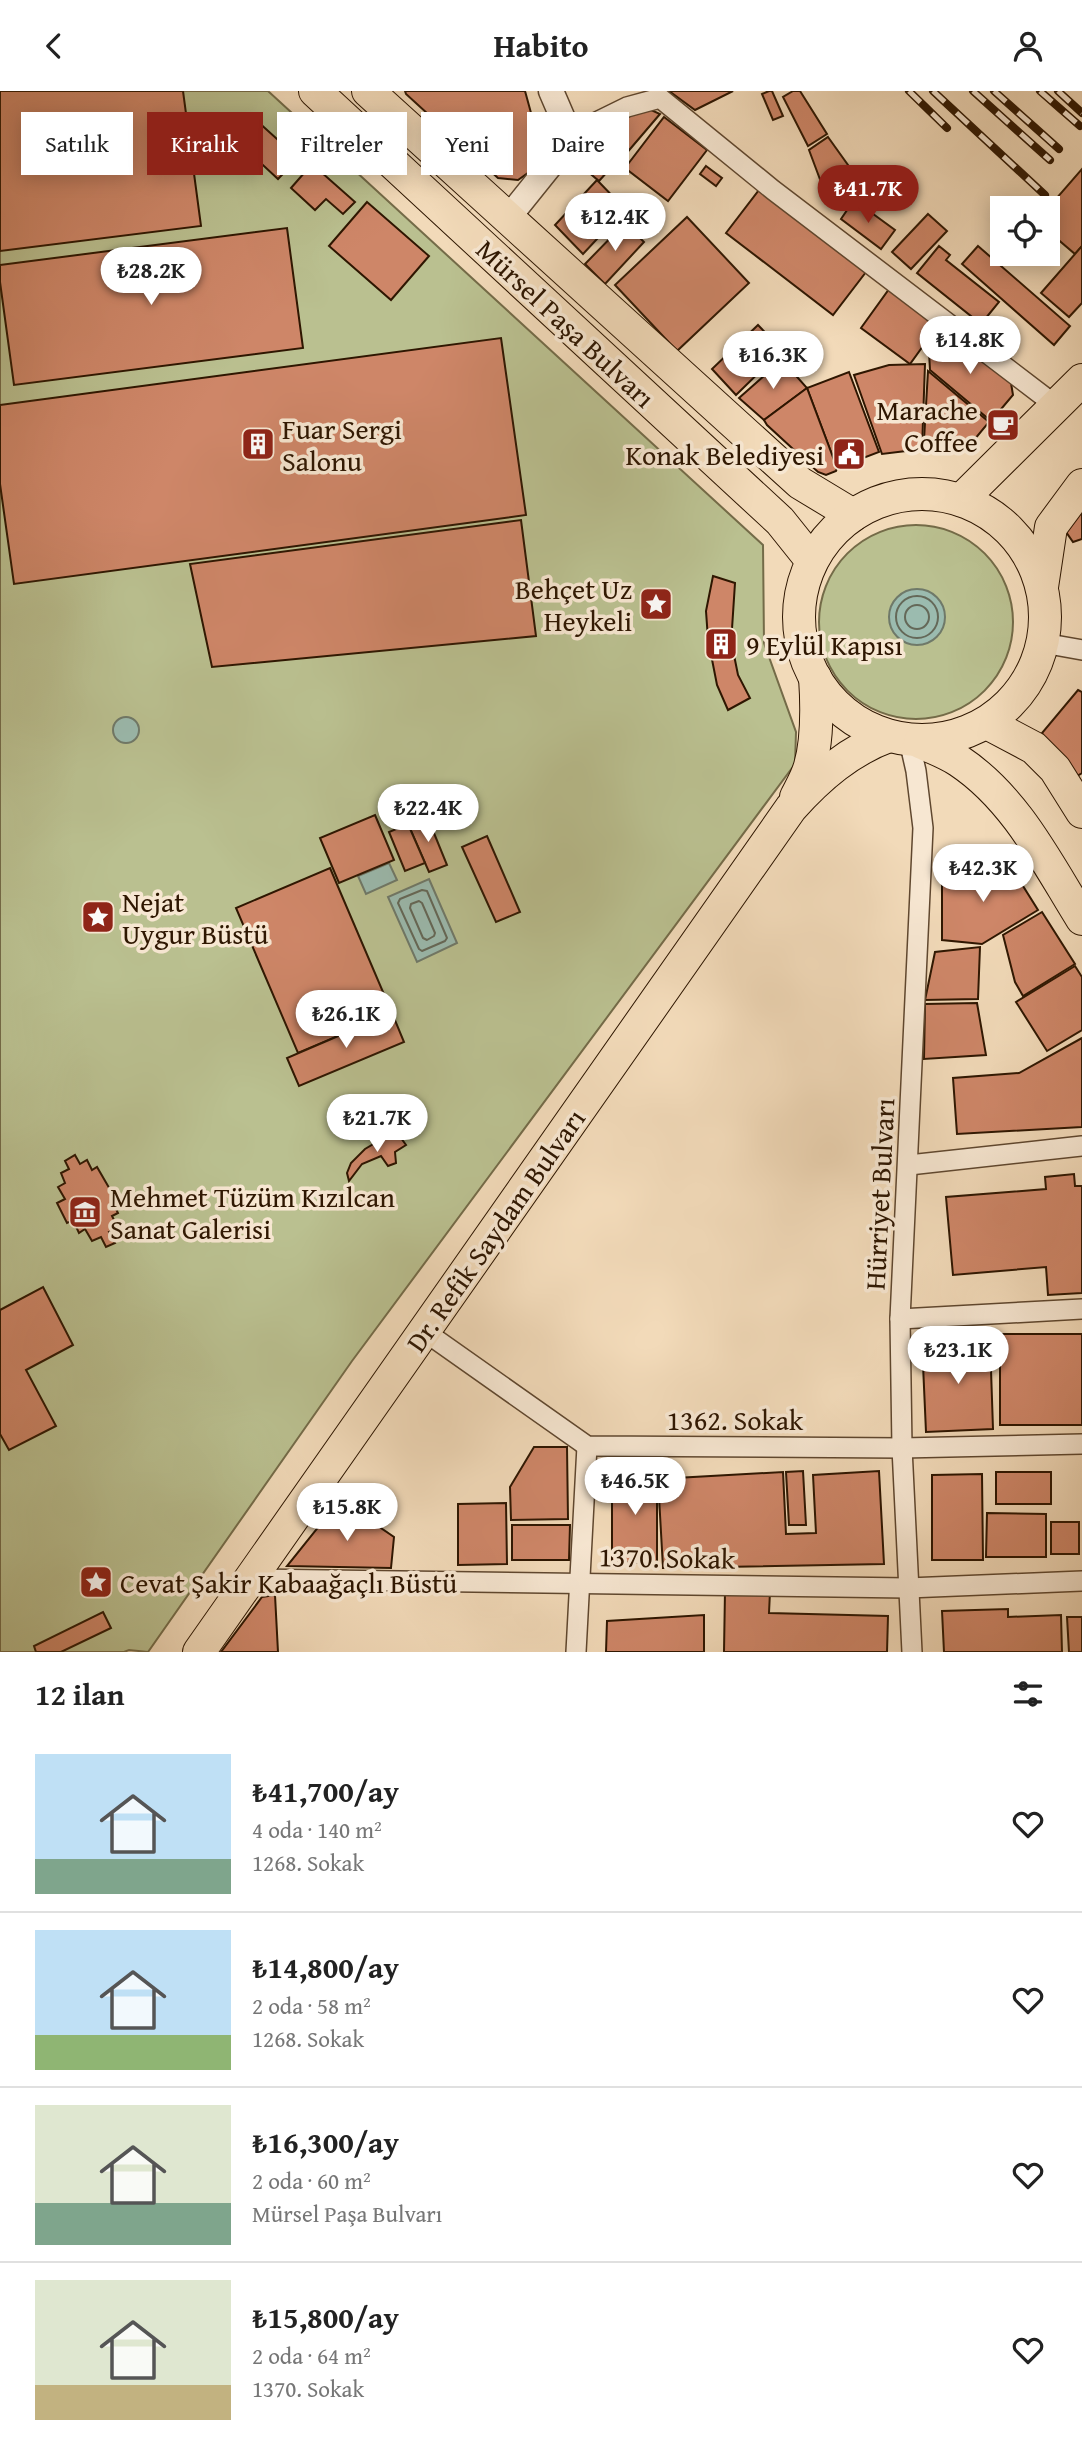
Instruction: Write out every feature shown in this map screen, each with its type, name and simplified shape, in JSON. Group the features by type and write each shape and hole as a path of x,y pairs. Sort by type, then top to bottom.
{"main road":[{"name":"Mürsel Paşa Bulvarı","path":"315,91 780,521 812,561"},
{"name":"Mürsel Paşa Bulvarı","path":"368,91 800,483 853,515"},
{"path":"961,500 1082,380"},
{"path":"1042,587 1051,527 1082,485"},
{"path":"792,808 815,781 867,744 906,739 962,735 987,723 1013,702 1032,675 1043,643 1046,615 1042,587 1025,550 998,519 961,500 934,494 905,495 878,502 853,515 830,535 812,561 801,595 800,630 805,655 815,677 829,697 846,714 867,727 906,739 957,760 1002,797 1020,820 1082,919"},
{"path":"792,808 810,766 817,702 815,677"},
{"path":"987,723 1034,747 1055,769 1082,813"},
{"name":"Dr. Refik Saydam Bulvarı","path":"199,1652 792,808"}],"street":[{"path":"551,91 560,112"},
{"path":"617,112 660,98 773,190 1055,405"},
{"path":"508,218 543,175"},
{"path":"1043,643 1082,650"},
{"name":"Hürriyet Bulvarı","path":"906,739 916,771 923,828 900,1319 901,1448 912,1652"},
{"path":"909,1165 1082,1146"},
{"path":"900,1319 1082,1309"},
{"path":"424,1331 587,1446 576,1652"},
{"name":"1362. Sokak","path":"587,1446 901,1448 1082,1444"},
{"name":"1370. Sokak","path":"250,1579 908,1588 1082,1581"}],"green space":[{"path":"0,91 268,91 291,112 277,112 277,175 360,175 763,545 764,643 796,732 795,764 352,1361 148,1652 0,1652"},
{"path":"916,525 953,533 984,554 1005,585 1013,622 1005,659 984,690 953,711 916,719 879,711 848,690 827,659 819,622 827,585 848,554 879,533"}],"water":[{"path":"912,589 922,589 937,597 943,606 943,628 937,637 922,645 912,645 894,633 889,622 889,612 901,594"},
{"path":"126,717 135,721 139,730 135,739 126,743 117,739 113,730 117,721"},
{"path":"389,863 397,880 366,894 358,876"},
{"path":"429,879 457,943 417,962 388,897"}],"building":[{"path":"0,91 183,91 186,112 147,112 147,175 194,175 201,226 0,251"},
{"path":"405,91 525,91 531,112 527,112 527,174 518,180 498,178 495,175 513,175 513,112 426,112"},
{"path":"669,91 733,91 695,110"},
{"path":"772,91 783,116 773,120 762,94"},
{"path":"793,91 800,91 827,134 808,146 783,97"},
{"path":"649,109 660,114 629,150 629,116"},
{"path":"664,117 707,150 668,201 629,171 629,163"},
{"path":"263,126 277,139 277,175 282,175 278,179 263,165"},
{"path":"828,137 848,165 821,182 809,150"},
{"path":"706,166 722,178 716,186 700,174"},
{"path":"1082,169 1082,246 1075,254 1060,241 1058,196"},
{"path":"302,175 324,175 355,202 343,214 326,199 315,210 291,188"},
{"path":"592,175 604,175 599,181"},
{"path":"597,180 625,209 583,254 555,225"},
{"path":"759,190 866,272 833,315 726,233"},
{"path":"854,200 895,230 881,249 841,219"},
{"path":"367,202 429,256 391,300 329,246"},
{"path":"928,214 947,231 911,269 892,252"},
{"path":"687,217 749,283 677,351 615,285"},
{"path":"625,223 644,242 605,284 585,264"},
{"path":"287,228 303,348 14,385 0,265"},
{"path":"939,246 950,255 946,260 999,302 981,324 917,273"},
{"path":"978,246 990,256 990,266 1001,266 1070,326 1054,345 962,264"},
{"path":"1082,246 1082,303 1069,317 1041,293"},
{"path":"892,285 941,321 910,364 861,328"},
{"path":"758,325 782,350 736,395 712,369"},
{"path":"947,330 1011,383 1013,395 991,421 930,370 929,352"},
{"name":"Fuar Sergi Salonu","path":"501,338 526,515 14,584 0,484 0,405"},
{"path":"782,360 807,388 764,420 739,398"},
{"path":"925,364 922,449 882,454 854,375 889,365"},
{"path":"928,371 989,422 965,451 924,440"},
{"path":"849,372 879,452 837,468 807,388"},
{"path":"807,388 837,468 826,475 818,472 764,420"},
{"path":"1082,506 1082,539 1073,542 1064,529"},
{"path":"521,520 536,636 212,667 190,564"},
{"name":"9 Eylül Kapısı","path":"713,576 735,583 732,629 734,655 738,675 750,698 728,710 717,685 708,639 706,611"},
{"path":"1078,690 1082,692 1082,773 1072,779 1042,733"},
{"path":"375,815 394,860 339,883 320,838"},
{"path":"427,816 447,865 429,872 408,824"},
{"path":"408,824 425,863 405,871 389,832"},
{"path":"487,836 520,912 496,922 462,847"},
{"path":"1008,862 1038,910 982,944 942,940 942,878"},
{"path":"330,868 392,1013 298,1053 236,908"},
{"path":"1042,912 1075,964 1023,996 1015,982 1003,935"},
{"path":"980,947 978,999 925,1000 935,952"},
{"path":"1075,966 1082,977 1082,1030 1047,1051 1016,1002"},
{"path":"977,1003 986,1055 924,1059 925,1004"},
{"path":"392,1013 404,1042 299,1086 287,1058"},
{"path":"1082,1038 1082,1127 957,1134 953,1078 1019,1073"},
{"path":"401,1138 406,1145 395,1152 396,1163 388,1166 381,1156 362,1164 349,1181 347,1173 351,1163 365,1149 382,1139"},
{"path":"75,1155 80,1164 87,1160 92,1170 97,1167 115,1198 112,1201 118,1213 112,1216 118,1228 109,1232 115,1243 106,1247 101,1237 92,1241 85,1229 79,1233 73,1220 67,1223 57,1203 65,1199 58,1187 65,1183 61,1173 69,1169 65,1161"},
{"path":"1074,1174 1075,1186 1082,1186 1082,1293 1048,1295 1046,1267 953,1275 946,1197 1046,1189 1045,1177"},
{"path":"43,1287 73,1345 26,1370 56,1426 9,1450 0,1434 0,1310"},
{"path":"1000,1334 1082,1334 1082,1425 1000,1425"},
{"path":"990,1340 993,1429 926,1432 922,1342"},
{"path":"534,1447 567,1447 568,1519 511,1520 510,1487"},
{"path":"612,1471 657,1471 657,1563 612,1562"},
{"path":"803,1471 806,1525 789,1525 786,1472"},
{"path":"879,1471 884,1564 663,1568 658,1479 783,1472 786,1534 816,1533 813,1475"},
{"path":"996,1472 1051,1472 1051,1504 996,1504"},
{"path":"982,1474 983,1560 932,1560 932,1475"},
{"path":"340,1500 394,1537 391,1568 287,1566"},
{"path":"506,1503 507,1564 458,1565 458,1504"},
{"path":"987,1513 1046,1514 1046,1557 986,1557"},
{"path":"1051,1522 1079,1522 1079,1554 1051,1554"},
{"path":"512,1525 570,1525 569,1560 512,1560"},
{"path":"725,1591 770,1592 769,1613 888,1616 887,1652 724,1652"},
{"path":"275,1595 278,1652 221,1652 262,1597"},
{"path":"1008,1609 1008,1617 1061,1615 1062,1652 944,1652 942,1611"},
{"path":"103,1612 111,1628 61,1652 36,1652 34,1646"},
{"path":"704,1615 704,1652 606,1652 607,1621"},
{"path":"1067,1617 1082,1617 1082,1652 1069,1652"}],"railway":[{"path":"909,91 947,128"},
{"path":"933,91 1045,195"},
{"path":"973,91 1050,160"},
{"path":"994,91 1059,149"},
{"path":"1040,91 1080,126"},
{"path":"1058,91 1082,113"}],"place":[{"name":"Marache Coffee","path":"1003,425"},
{"name":"Fuar Sergi Salonu","path":"258,444"},
{"name":"Konak Belediyesi","path":"849,454"},
{"name":"Behçet Uz Heykeli","path":"656,604"},
{"name":"9 Eylül Kapısı","path":"721,644"},
{"name":"Nejat Uygur Büstü","path":"98,917"},
{"name":"Mehmet Tüzüm Kızılcan Sanat Galerisi","path":"85,1212"},
{"name":"Cevat Şakir Kabaağaçlı Büstü","path":"96,1582"}]}
